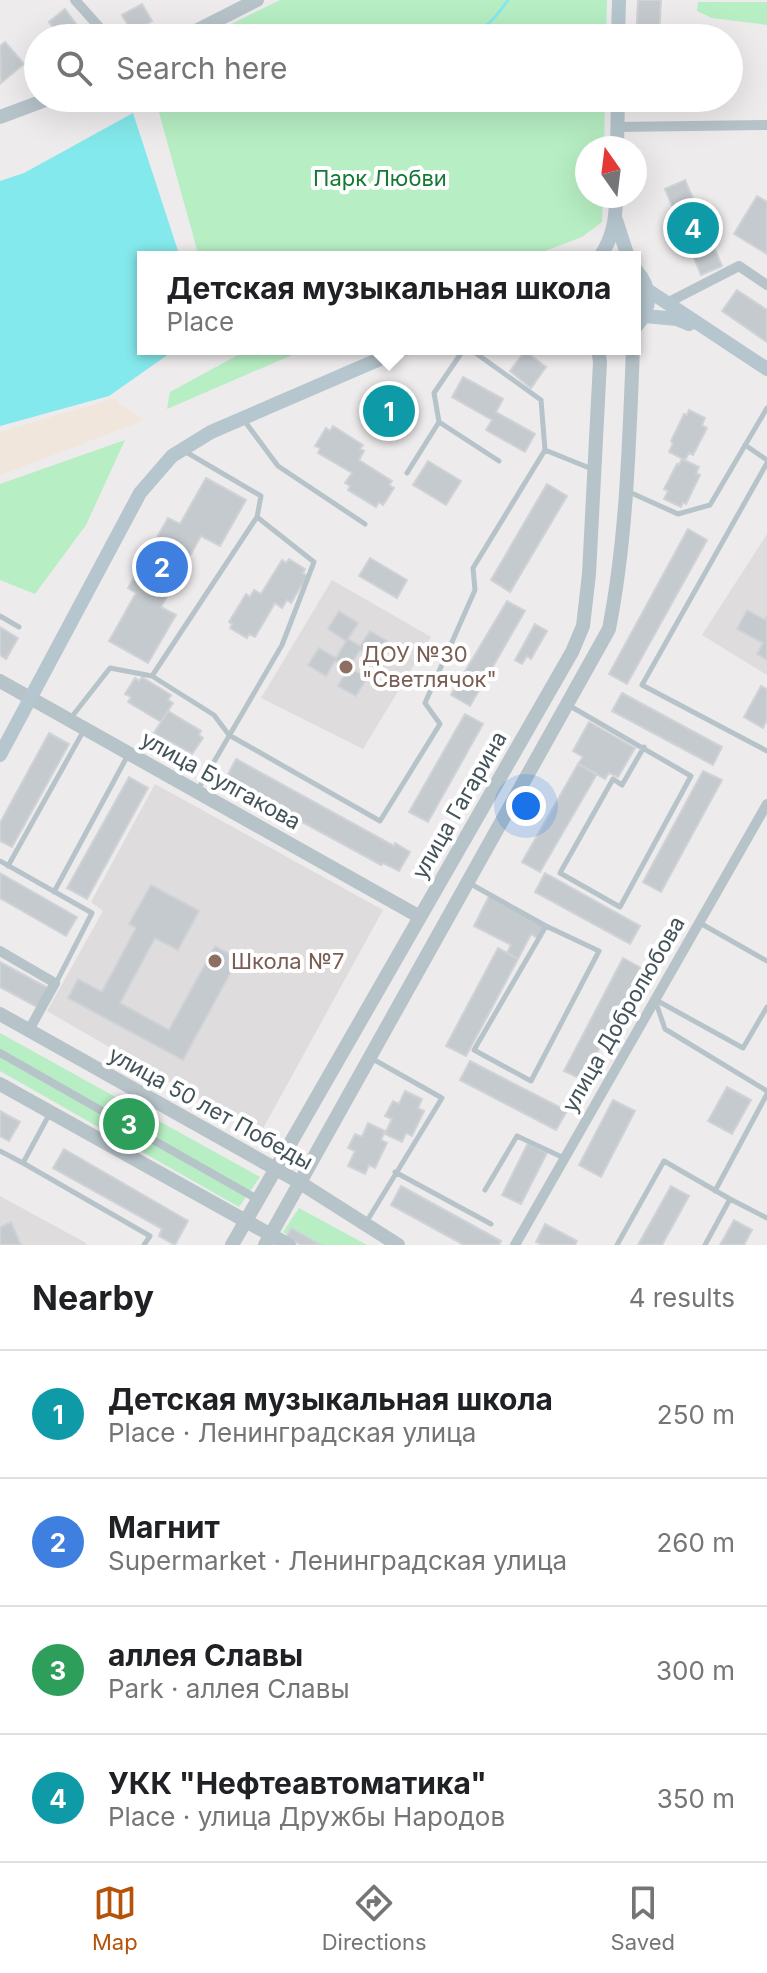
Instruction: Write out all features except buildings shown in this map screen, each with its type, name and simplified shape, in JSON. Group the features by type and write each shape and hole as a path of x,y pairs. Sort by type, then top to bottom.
{"main road":[{"path":"618,24 619,0"},
{"path":"617,136 618,112"},
{"path":"604,251 610,241 616,208"},
{"path":"616,219 626,251"},
{"path":"641,276 649,291 649,305 641,320"},
{"path":"649,291 767,369"},
{"path":"641,322 677,319 716,334"},
{"path":"0,755 140,493 172,456 211,432 389,355"}],"street":[{"path":"75,0 96,24"},
{"path":"210,24 257,0"},
{"path":"0,117 24,108"},
{"path":"617,127 767,125"},
{"path":"667,303 739,266 767,285"},
{"name":"улица Гагарина","path":"232,1245 572,652 583,626 589,574 599,355"},
{"name":"улица Гагарина","path":"268,1240 609,629 618,580 626,491 633,355"},
{"name":"улица Булгакова","path":"0,681 420,917"},
{"name":"улица Добролюбова","path":"515,1245 767,804"},
{"path":"0,951 55,983 29,1030"},
{"name":"улица 50 лет Победы","path":"0,1014 299,1182 398,1245"},
{"path":"0,1053 259,1200"},
{"path":"0,1084 245,1221 268,1240 289,1245"}],"lane":[{"path":"407,473 439,422 434,393 462,355"},
{"path":"69,720 110,668 152,676 214,715 229,735 380,821 440,724 425,703 475,590 473,568 545,450 541,400 476,355"},
{"path":"626,491 678,514 710,505 767,408"},
{"path":"242,418 278,466 365,524"},
{"path":"439,422 499,461"},
{"path":"745,445 767,462 642,685 767,751"},
{"path":"152,676 257,517 261,496 182,449"},
{"path":"545,450 595,471"},
{"path":"196,791 282,645 314,562 257,517"},
{"path":"0,616 19,627"},
{"path":"568,705 644,747 691,776 620,907 560,873 613,779 622,785 644,747"},
{"path":"8,866 85,728"},
{"path":"54,892 129,753"},
{"path":"0,861 92,913 55,983"},
{"path":"468,882 546,926 599,951 531,1081 474,1050 546,926"},
{"path":"699,923 767,961"},
{"path":"655,1000 743,1048 767,1007"},
{"path":"655,1000 665,1029 767,1092 715,1191"},
{"path":"364,1225 442,1098 370,1057"},
{"path":"23,1163 51,1112"},
{"path":"485,1190 517,1136 564,1158"},
{"path":"0,1151 150,1236 144,1245"},
{"path":"617,1245 664,1161 767,1218"},
{"path":"395,1172 491,1224"},
{"path":"705,1245 730,1199"}],"shaded area":[{"path":"767,534 767,675 702,635"},
{"name":"ДОУ №30 \"Светлячок\"","path":"332,580 431,637 363,749 261,698"},
{"name":"Школа №7","path":"155,784 383,910 260,1134 47,1011 103,911 91,902"},
{"path":"0,1196 86,1243 86,1245 0,1245"}],"green space":[{"path":"280,0 607,0 606,24 231,24"},
{"path":"698,2 767,2 767,25 712,18 697,11"},
{"name":"Парк Любви","path":"159,112 605,112 604,136 575,136 575,208 603,208 602,222 582,237 545,251 197,251"},
{"path":"238,355 292,355 167,409 170,392"},
{"path":"125,440 86,525 35,594 0,580 0,484"},
{"path":"0,1033 260,1177 239,1207 0,1071"},
{"path":"299,1208 367,1245 305,1245 283,1232"}],"sand":[{"path":"116,398 119,404 145,420 0,475 0,432"}],"water":[{"path":"133,113 178,251 137,251 137,355 166,356 109,396 0,426 0,181 24,173"}],"waterway":[{"path":"488,24 508,0"}],"place":[{"name":"УКК \"Нефтеавтоматика\"","path":"693,228"},
{"name":"Детская музыкальная школа","path":"389,411"},
{"name":"Магнит","path":"162,567"},
{"name":"ДОУ №30 \"Светлячок\"","path":"346,667"},
{"name":"Школа №7","path":"215,961"},
{"name":"аллея Славы","path":"129,1124"}]}
